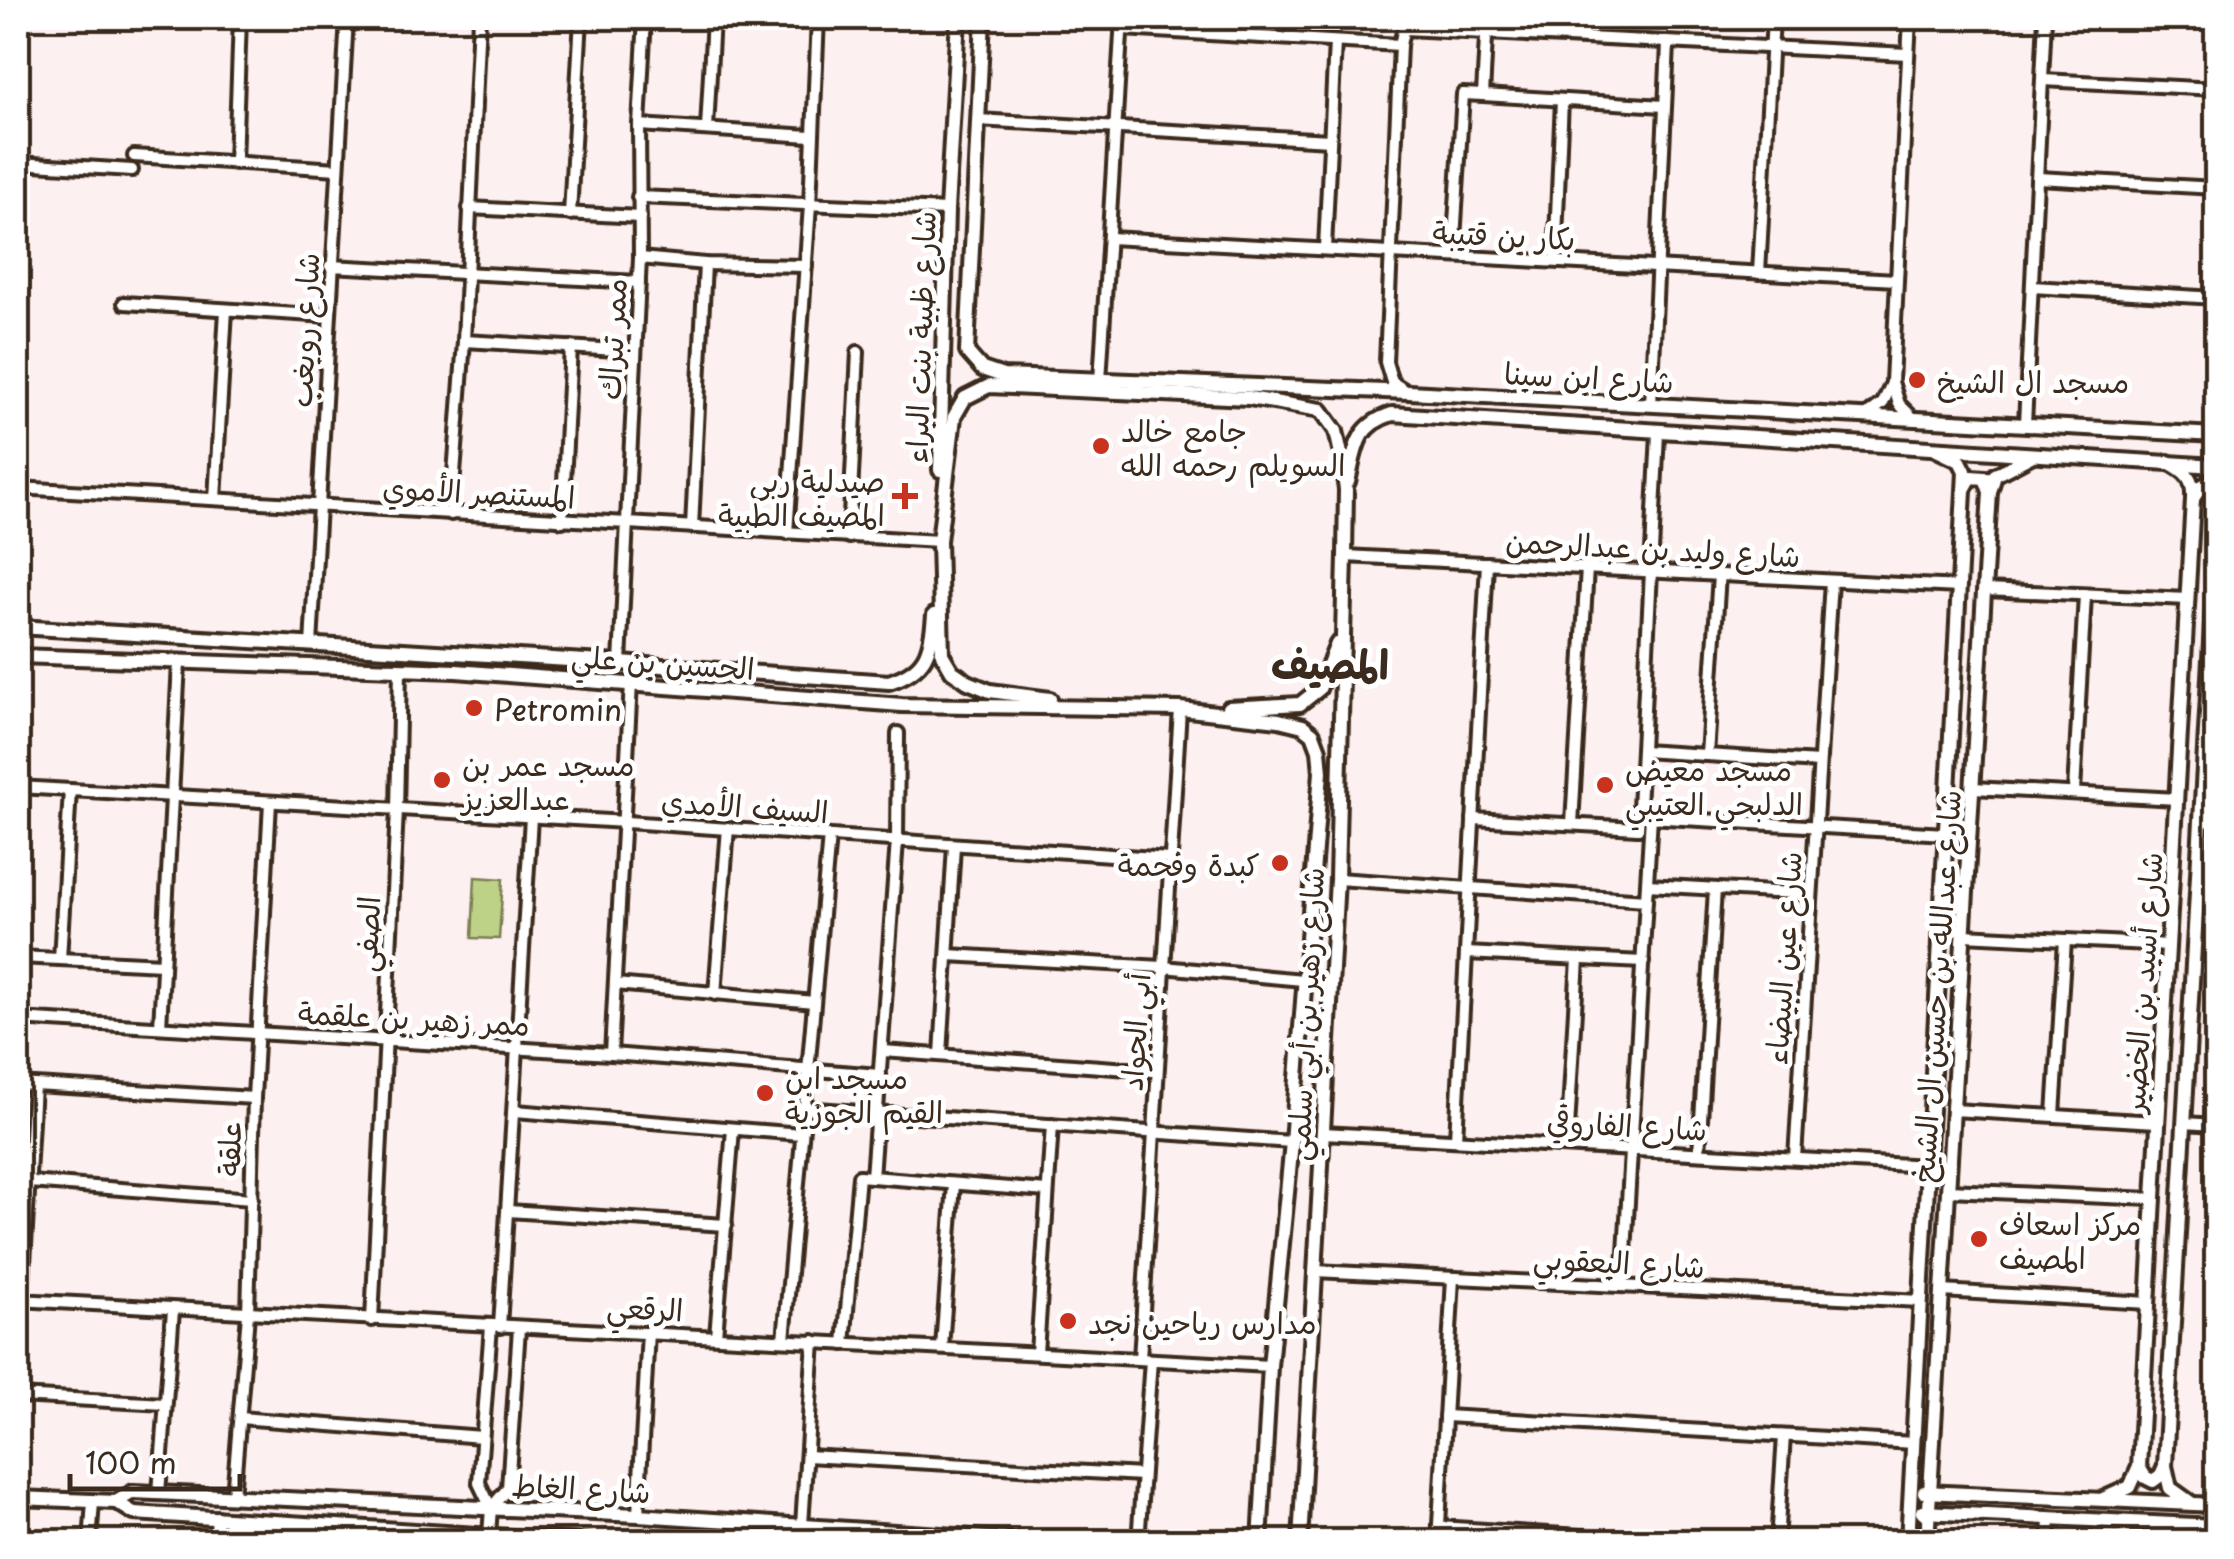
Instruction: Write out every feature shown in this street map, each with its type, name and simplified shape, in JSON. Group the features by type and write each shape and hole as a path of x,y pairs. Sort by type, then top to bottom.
{"street":[{"path":"235,162 240,18"},
{"name":"شارع رويغب","path":"311,645 347,18"},
{"path":"452,514 479,18"},
{"path":"570,214 581,18"},
{"name":"ممر تبراك","path":"620,663 640,258 639,125 646,18"},
{"path":"706,129 713,18"},
{"path":"787,534 810,205 818,18"},
{"name":"شارع ظبية بنت البراء","path":"926,657 932,636 938,542 947,210 958,18"},
{"name":"شارع ظبية بنت البراء","path":"967,352 983,18"},
{"path":"1483,95 1487,18"},
{"path":"1759,273 1772,18"},
{"path":"1910,18 1892,382 1898,404 1912,418"},
{"path":"2025,424 2046,18"},
{"path":"2138,18 2216,22"},
{"path":"1100,381 1122,23 1400,44"},
{"path":"1409,392 1392,382 1386,370 1400,44 1405,23 1486,34 1908,54"},
{"path":"1325,248 1335,42"},
{"path":"1650,404 1668,44"},
{"path":"2043,80 2216,89"},
{"path":"1453,256 1463,94 1664,106"},
{"path":"1555,261 1562,100"},
{"path":"978,120 1330,140"},
{"path":"639,125 811,136"},
{"path":"134,156 338,169"},
{"path":"18,163 132,170"},
{"path":"2038,178 2216,188"},
{"path":"638,197 947,210"},
{"path":"469,208 640,218"},
{"name":"بكار بن قتيبة","path":"1110,238 1896,280"},
{"path":"640,258 806,266"},
{"path":"692,527 706,264"},
{"path":"330,266 639,282"},
{"path":"2032,287 2216,298"},
{"path":"124,303 328,316"},
{"path":"214,499 226,310"},
{"path":"464,341 635,351"},
{"path":"562,521 571,347"},
{"path":"849,537 858,352"},
{"name":"شارع ابن سينا","path":"967,352 982,369 1003,376 1409,392 2216,435"},
{"path":"1864,416 1884,404 1892,382"},
{"path":"1100,706 990,690 952,672 942,654 938,542 954,417 965,398 989,386 1302,404 1321,410 1336,431 1346,490"},
{"path":"1597,402 1597,429"},
{"name":"شارع ابن سينا","path":"1346,490 1361,432 1374,420 1392,414 2216,466"},
{"path":"1638,828 1658,433"},
{"path":"1937,450 1960,460 1964,489"},
{"path":"1990,492 1995,476 2031,456"},
{"path":"2168,462 2186,471 2194,483 2193,500"},
{"path":"1964,489 1971,478 1978,476 1985,478 1990,492"},
{"path":"2193,500 2198,488 2206,484 2216,492"},
{"name":"المستنصر الأموي","path":"18,488 938,542"},
{"name":"شارع عبدالله بن حسين ال الشيخ","path":"1908,1542 1964,489"},
{"name":"شارع زهير بن أبي سلمي","path":"1300,1542 1337,879 1346,490"},
{"name":"شارع عبدالله بن حسين ال الشيخ","path":"1926,1542 1990,492"},
{"name":"شارع أسيد بن الخضير","path":"2139,1467 2193,500"},
{"name":"شارع أسيد بن الخضير","path":"2165,1466 2184,1123 2210,822 2216,552"},
{"name":"شارع وليد بن عبدالرحمن","path":"1345,556 1959,587"},
{"path":"1456,1139 1487,563"},
{"path":"1572,824 1586,568"},
{"path":"1707,755 1719,575"},
{"name":"شارع عين البيضاء","path":"1795,1158 1831,581"},
{"path":"1984,590 2188,600"},
{"path":"2074,792 2085,595"},
{"name":"الحسين بن علي","path":"18,628 889,682 910,674 926,657"},
{"path":"1180,709 1300,704 1319,689 1341,633"},
{"name":"الحسين بن علي","path":"18,656 400,670 902,705 1180,709 1303,726"},
{"path":"160,1027 179,663"},
{"name":"الصفي","path":"372,1320 397,810 400,670"},
{"path":"611,1054 631,684"},
{"name":"أبي الجواد","path":"1138,1542 1156,1071 1180,709"},
{"name":"شارع زهير بن أبي سلمي","path":"1260,1542 1270,1366 1321,772 1319,750 1312,734 1303,726"},
{"path":"844,1344 883,1051 897,840 898,733"},
{"path":"1642,751 1820,762"},
{"name":"السيف الأمدي","path":"18,787 728,828 1170,859"},
{"path":"1973,788 2177,799"},
{"path":"60,959 70,790"},
{"name":"علقة","path":"233,1496 248,1314 254,1098 270,802"},
{"path":"1474,819 1638,828 1651,816 1946,834"},
{"path":"1623,1286 1651,816"},
{"path":"489,1535 491,1508 480,1483 482,1437 508,1211 532,817"},
{"path":"715,994 728,828"},
{"path":"784,1340 829,836"},
{"path":"942,1054 954,846"},
{"path":"1337,879 1646,900"},
{"path":"1647,885 1811,894"},
{"path":"1699,1153 1715,889"},
{"path":"1964,934 2170,945"},
{"path":"2054,1115 2066,940"},
{"path":"1466,953 1643,962"},
{"path":"948,955 1163,967 1302,980"},
{"path":"18,956 162,964"},
{"path":"1568,1146 1578,959"},
{"path":"615,984 814,1002"},
{"name":"ممر زهير بن علقمة","path":"18,1019 611,1054 880,1075"},
{"path":"883,1051 1156,1071"},
{"path":"18,1084 254,1098"},
{"path":"20,1300 34,1085"},
{"path":"803,1108 1292,1142"},
{"path":"1953,1110 2157,1122"},
{"path":"515,1112 801,1134"},
{"path":"2184,1123 2216,1125"},
{"path":"1037,1353 1052,1125"},
{"path":"716,1336 733,1128"},
{"name":"شارع الفاروقي","path":"1323,1132 1928,1166"},
{"path":"865,1177 1048,1191"},
{"path":"29,1182 252,1199"},
{"path":"942,1348 954,1184"},
{"path":"1948,1190 2152,1199"},
{"path":"508,1211 726,1224"},
{"name":"شارع اليعقوبي","path":"1315,1271 1921,1302"},
{"path":"1438,1542 1453,1278"},
{"path":"1942,1291 2148,1303"},
{"name":"الرقعي","path":"20,1300 1270,1366"},
{"path":"159,1493 173,1310"},
{"path":"491,1508 508,1488 519,1328"},
{"path":"638,1515 648,1332"},
{"path":"802,1525 814,1342"},
{"path":"18,1396 165,1404"},
{"path":"1445,1416 1914,1443"},
{"path":"240,1418 482,1437"},
{"path":"1777,1542 1784,1436"},
{"path":"807,1456 1142,1475"},
{"path":"2139,1467 2152,1481 2165,1466"},
{"path":"2165,1466 2170,1488 2191,1503"},
{"path":"2103,1499 2130,1487 2139,1467"},
{"name":"شارع الغاط","path":"18,1498 116,1502 133,1492 233,1496 638,1515 1047,1542"},
{"path":"1911,1492 2216,1505"},
{"path":"90,1542 93,1502"},
{"name":"شارع الغاط","path":"116,1502 134,1513 589,1542"},
{"path":"1910,1512 2216,1526"},
{"path":"216,1542 217,1517"},
{"path":"2049,1542 2050,1518"},
{"path":"1439,1527 1676,1542"}],"green space":[{"path":"475,877 503,879 499,939 472,938"}],"place":[{"name":"مسجد ال الشيخ","path":"1917,380"},
{"name":"جامع خالد السويلم رحمه الله","path":"1101,446"},
{"name":"صيدلية ربى المصيف الطبية","path":"905,496"},
{"name":"Petromin","path":"474,708"},
{"name":"مسجد عمر بن عبدالعزيز","path":"442,780"},
{"name":"مسجد معيض الدلبحي العتيبي","path":"1605,785"},
{"name":"كبدة وفحمة","path":"1280,863"},
{"name":"مسجد ابن القيم الجوزية","path":"765,1093"},
{"name":"مركز اسعاف المصيف","path":"1979,1239"},
{"name":"مدارس رياحين نجد","path":"1068,1321"}],"district":[{"name":"المصيف","path":"1330,662"}]}
